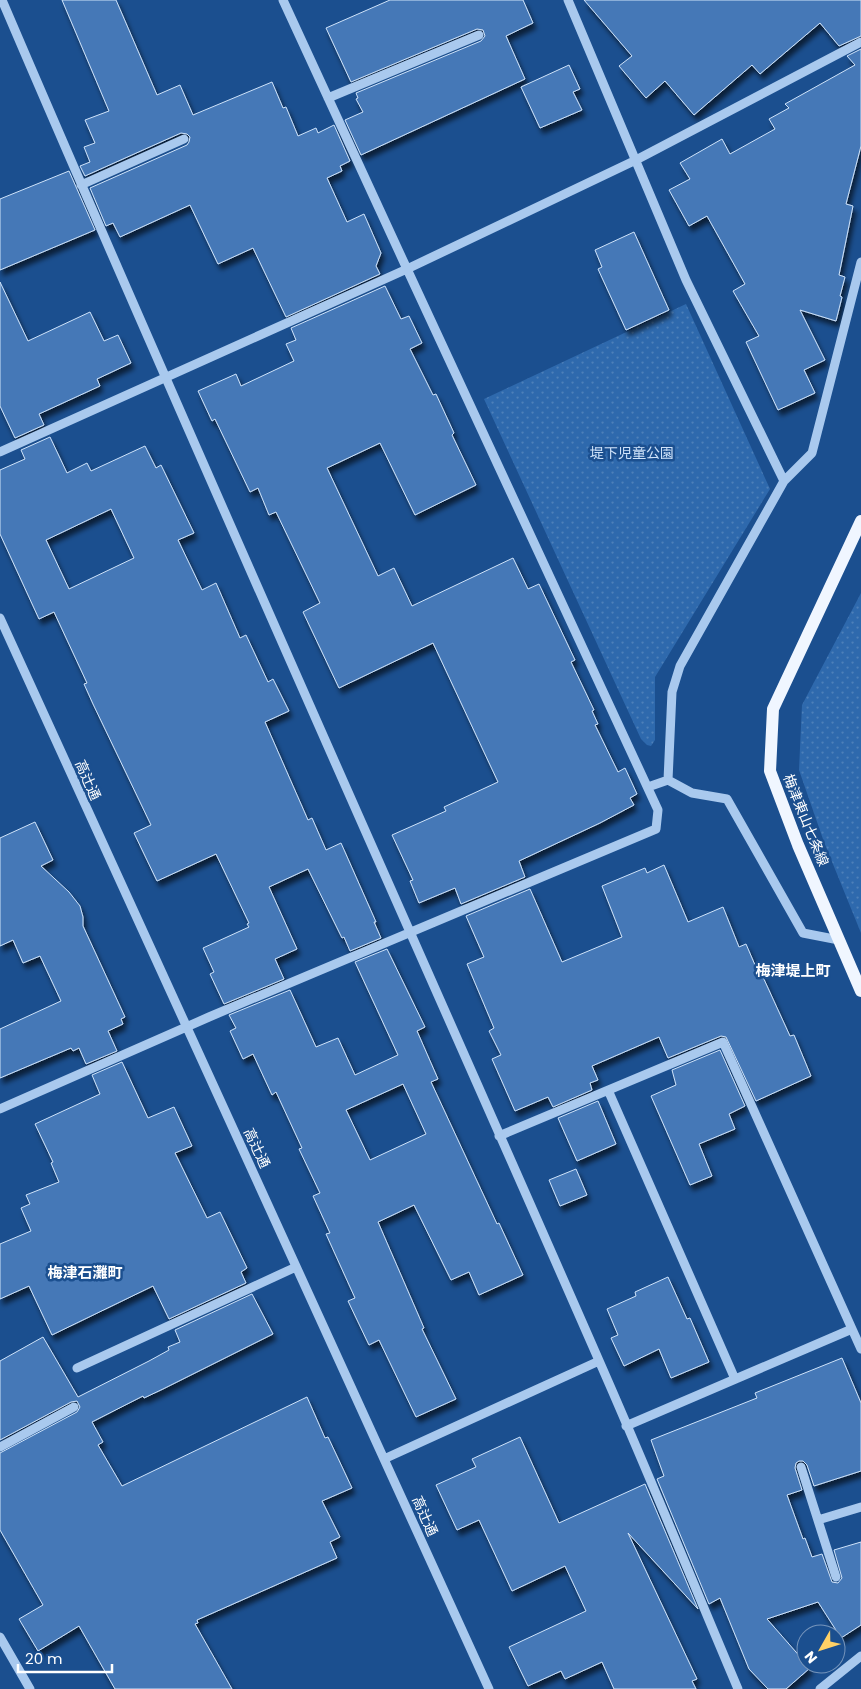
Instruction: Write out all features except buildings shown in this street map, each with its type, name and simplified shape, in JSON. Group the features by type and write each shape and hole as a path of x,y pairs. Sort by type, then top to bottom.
{"main road":[{"name":"梅津東山七条線","path":"861,521 773,709 770,770 798,845 861,991"}],"street":[{"path":"2,0 80,185 599,1361 738,1689"},
{"path":"0,1108 656,829 658,810 648,787 283,0"},
{"path":"568,0 686,280 784,482"},
{"path":"328,98 479,35"},
{"path":"0,452 407,269 636,160 861,42"},
{"path":"80,185 184,139"},
{"path":"668,780 672,692 680,666 784,482 812,453 861,262"},
{"name":"高辻通","path":"0,618 489,1689"},
{"path":"648,787 668,780 692,793 727,799 803,933 839,940"},
{"path":"499,1136 723,1042 861,1349"},
{"path":"608,1090 735,1379"},
{"path":"77,1368 296,1267"},
{"path":"626,1426 852,1329"},
{"path":"384,1459 599,1361"},
{"path":"0,1447 74,1408"},
{"path":"801,1467 836,1577"},
{"path":"818,1520 861,1507"},
{"path":"0,1637 30,1689"},
{"path":"820,1689 861,1656"}],"green space":[{"name":"堤下児童公園","path":"686,304 770,489 655,677 655,740 651,746 641,739 484,399"},
{"path":"861,593 861,933 824,842 799,770 802,705"}],"district":[{"name":"梅津堤上町","path":"793,971"},
{"name":"梅津石灘町","path":"85,1273"}]}
